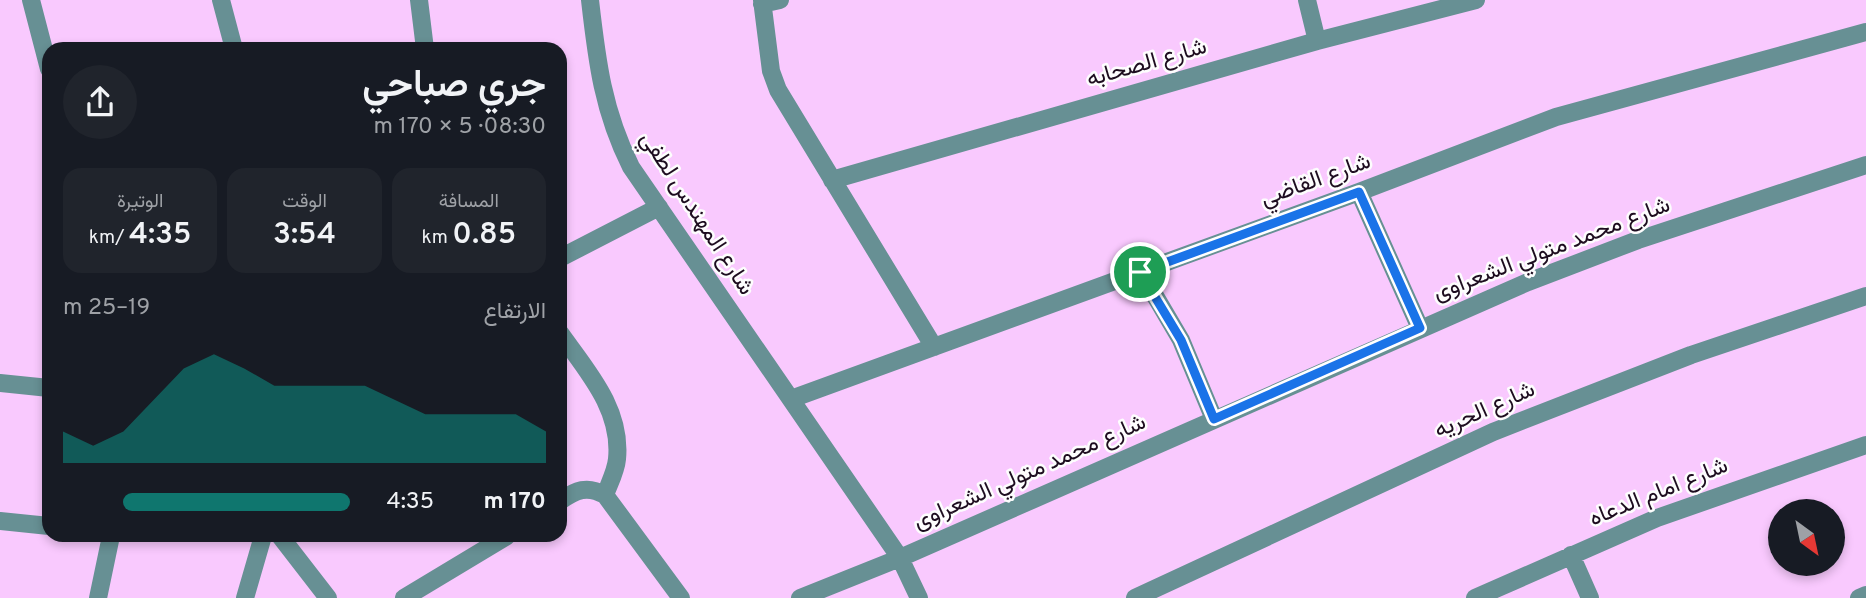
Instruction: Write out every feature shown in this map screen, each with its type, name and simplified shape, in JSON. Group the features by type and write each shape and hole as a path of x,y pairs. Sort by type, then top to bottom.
{"street":[{"path":"31,0 42,42"},
{"path":"221,0 232,42"},
{"path":"419,0 424,42"},
{"name":"شارع المهندس لطفي","path":"590,0 599,80 607,110 631,167 900,558 919,598"},
{"path":"780,0 762,2 772,71 778,90 934,347"},
{"path":"1307,0 1317,41"},
{"name":"شارع الصحابه","path":"832,180 1317,41 1476,0"},
{"name":"شارع القاضي","path":"791,399 1359,192 1556,117 1866,32"},
{"name":"شارع محمد متولي الشعراوى","path":"800,598 900,558 1420,328 1638,240 1866,165"},
{"path":"1359,192 1420,328"},
{"path":"567,254 659,207"},
{"path":"1140,272 1181,340 1214,419"},
{"name":"شارع الحريه","path":"1135,598 1505,427 1678,360 1866,296"},
{"path":"567,343 601,391 616,425 617,461 605,495"},
{"path":"0,383 42,387"},
{"name":"شارع امام الدعاه","path":"1475,598 1571,555 1745,485 1866,444"},
{"path":"567,497 582,489 595,489 605,495 681,598"},
{"path":"0,521 42,525"},
{"path":"98,598 110,542"},
{"path":"245,598 261,542"},
{"path":"284,542 328,598"},
{"path":"404,598 497,542"},
{"path":"1571,555 1590,598"},
{"path":"1859,598 1866,595"}],"route":[{"path":"1359,192 1420,328 1214,419 1181,340 1140,272 1359,192"}]}
